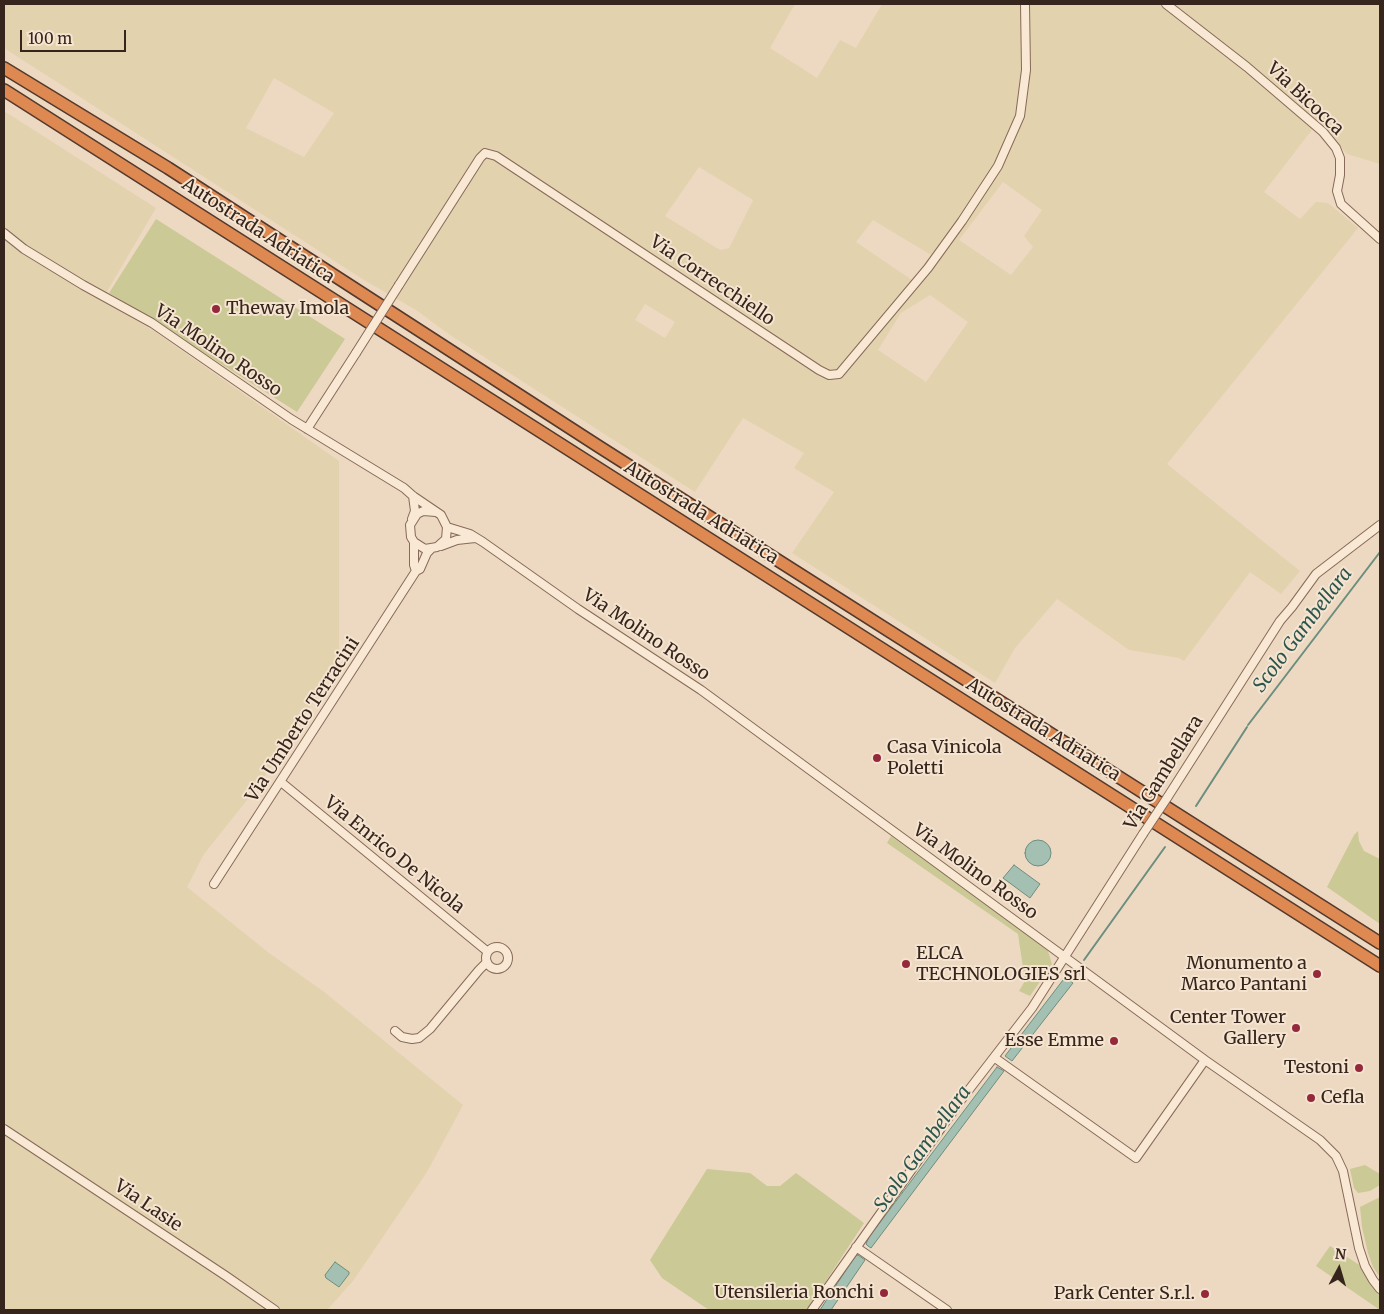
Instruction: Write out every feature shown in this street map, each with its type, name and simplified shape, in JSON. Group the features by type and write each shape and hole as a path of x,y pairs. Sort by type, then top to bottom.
{"highway":[{"name":"Autostrada Adriatica","path":"4,68 168,168 607,452 1380,944"},
{"name":"Autostrada Adriatica","path":"4,90 1380,966"}],"street":[{"name":"Via Correcchiello","path":"307,429 485,153 496,156 819,370 829,375 839,374 928,268 998,166 1020,116 1026,70 1024,4"},
{"name":"Via Bicocca","path":"1166,4 1247,67 1324,132 1336,148 1340,158 1340,175 1337,191 1341,204 1380,239"},
{"name":"Via Molino Rosso","path":"4,233 24,249 152,323 307,429 404,488 436,512"},
{"path":"413,496 414,511 409,531 414,542 414,566 416,571"},
{"path":"412,519 423,512 436,512 441,515 448,526 446,539 434,548"},
{"name":"Via Gambellara","path":"812,1310 961,1100 1032,1008 1280,621 1316,574 1380,525"},
{"name":"Via Molino Rosso","path":"448,526 475,538 701,690 1205,1060 1320,1140 1336,1156 1343,1170 1359,1248 1365,1266 1380,1289"},
{"path":"414,542 425,548 434,548 457,540 475,538"},
{"name":"Via Umberto Terracini","path":"214,884 416,571 420,568 427,553 434,548"},
{"name":"Via Enrico De Nicola","path":"281,782 488,952 493,948 500,948 505,951 508,958 504,966 498,968 492,967 487,962"},
{"path":"395,1031 402,1037 412,1039 419,1038 430,1030 487,962 488,952"},
{"path":"995,1058 1136,1158 1205,1060"},
{"name":"Via Lasie","path":"4,1129 226,1276 274,1310"},
{"path":"856,1247 948,1310"}],"shaded area":[{"path":"4,4 795,4 770,48 817,78 840,40 856,48 882,4 1380,4 1380,164 1347,154 1318,122 1264,192 1300,219 1316,202 1328,203 1358,228 1167,464 1300,571 1281,594 1250,572 1184,661 1179,658 1129,650 1057,599 1015,648 995,683 792,553 834,492 794,468 804,453 743,418 695,492 450,335 416,310 364,280 4,48","holes":["274,78 334,113 304,157 246,128","699,167 753,200 729,248 720,250 665,216","1003,182 1042,210 1024,236 1033,247 1011,275 959,240","873,220 931,255 912,280 856,242","930,295 968,322 926,382 878,350 901,313","645,304 675,322 665,338 635,320"]},
{"path":"4,111 156,208 102,300 154,331 339,461 339,663 259,785 204,854 187,887 269,953 323,991 463,1105 427,1172 353,1281 327,1310 4,1310"},
{"name":"Theway Imola","path":"156,219 345,339 297,412 109,293"},
{"path":"1358,831 1359,841 1364,851 1380,859 1380,924 1327,887 1354,835"},
{"path":"891,836 1047,948 1052,964 1030,996 1019,991 1025,981 1018,934 887,843"},
{"path":"1038,840 1047,844 1051,853 1047,862 1038,866 1029,862 1025,853 1029,844"},
{"path":"1014,865 1040,884 1030,898 1003,878"},
{"path":"1063,980 1069,980 1073,983 1012,1061 1005,1056"},
{"path":"997,1067 1004,1071 871,1248 868,1246 866,1244 869,1237"},
{"path":"1365,1165 1380,1174 1380,1185 1370,1191 1358,1193 1354,1188 1350,1169"},
{"path":"707,1169 750,1173 767,1186 780,1186 796,1173 864,1223 807,1310 709,1310 662,1278 650,1260"},
{"path":"1380,1197 1380,1277 1373,1267 1368,1253 1360,1207"},
{"path":"1330,1246 1361,1266 1369,1282 1380,1294 1380,1310 1316,1266"},
{"path":"858,1255 865,1260 831,1310 820,1310 855,1256"},
{"path":"335,1262 349,1272 339,1287 326,1278 325,1275"}],"waterway":[{"name":"Scolo Gambellara","path":"1248,725 1380,552"},
{"name":"Scolo Gambellara","path":"1196,806 1247,727"},
{"name":"Scolo Gambellara","path":"1084,960 1165,847"}],"place":[{"name":"Theway Imola","path":"216,309"},
{"name":"Casa Vinicola Poletti","path":"877,758"},
{"name":"ELCA TECHNOLOGIES srl","path":"906,964"},
{"name":"Monumento a Marco Pantani","path":"1317,974"},
{"name":"Center Tower Gallery","path":"1296,1028"},
{"name":"Esse Emme","path":"1114,1041"},
{"name":"Testoni","path":"1359,1068"},
{"name":"Cefla","path":"1311,1098"},
{"name":"Utensileria Ronchi","path":"884,1293"},
{"name":"Park Center S.r.l.","path":"1205,1294"}]}
